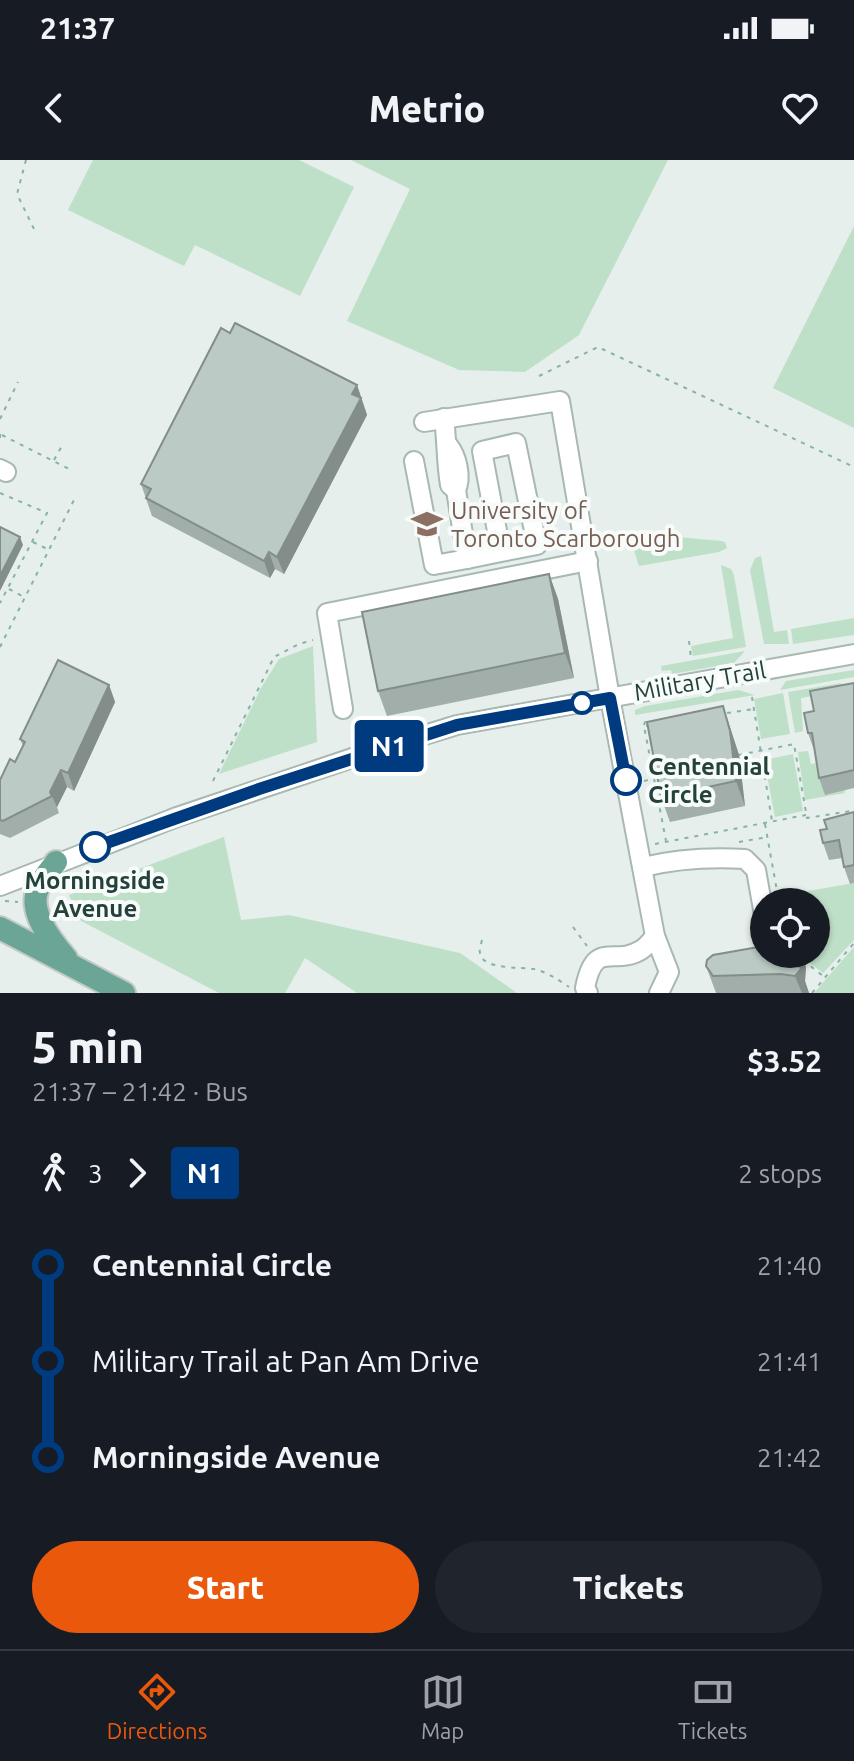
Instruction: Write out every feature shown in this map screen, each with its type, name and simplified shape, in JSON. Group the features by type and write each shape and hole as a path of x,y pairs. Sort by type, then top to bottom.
{"main road":[{"path":"56,862 41,882 36,907 55,945 72,965"},
{"path":"0,928 124,993"}],"street":[{"path":"424,422 560,401 610,698 655,936 669,972 659,993"},
{"path":"444,418 450,485 456,490 467,559"},
{"path":"414,461 434,565 467,559 537,545 516,443 482,451 501,552"},
{"path":"343,709 327,613 588,561"},
{"name":"Military Trail","path":"3,897 56,862 259,789 457,725 854,654"},
{"path":"643,867 688,861 745,859 756,870 759,888"},
{"path":"580,992 585,988 589,967 598,959 640,951 655,936"}],"path":[{"path":"26,160 17,194 34,229"},
{"path":"539,376 598,347 854,467"},
{"path":"0,419 18,382"},
{"path":"1,436 71,470"},
{"path":"54,461 63,444"},
{"path":"0,493 47,513 0,603"},
{"path":"0,647 74,500"},
{"path":"32,542 49,550"},
{"path":"8,588 25,598"},
{"path":"213,781 274,657 299,644 318,639"},
{"path":"689,641 691,658"},
{"path":"752,697 772,821"},
{"path":"722,714 754,709"},
{"path":"647,716 644,726 666,841"},
{"path":"644,726 659,724"},
{"path":"739,755 794,744 806,815"},
{"path":"644,781 654,778"},
{"path":"655,844 806,815 807,818 851,811"},
{"path":"765,822 777,888"},
{"path":"728,844 768,837"},
{"path":"0,898 28,903"},
{"path":"573,927 590,950"},
{"path":"482,940 480,954 483,960 494,965 549,974 580,992"},
{"path":"812,993 854,943"},
{"path":"813,968 824,977"}],"green space":[{"path":"93,160 299,160 354,187 300,296 195,245 184,266 68,210"},
{"path":"351,160 668,160 579,335 525,372 459,370 347,321 410,189"},
{"path":"854,226 854,428 773,388"},
{"path":"635,533 721,541 727,548 639,566 630,538"},
{"path":"761,556 774,632 787,630 789,644 764,644 750,570 755,558"},
{"path":"721,565 731,569 734,575 746,647 693,656 691,646 733,638"},
{"path":"854,618 854,635 793,644 791,629"},
{"path":"313,646 317,742 219,774 261,688 279,659"},
{"path":"745,651 734,663 672,674 671,670 662,671 661,666"},
{"path":"854,670 854,677 780,690 786,681"},
{"path":"841,683 843,691 801,698 803,731 795,733 788,692"},
{"path":"738,690 755,695 635,715 635,710 645,706"},
{"path":"783,693 790,734 761,739 754,699"},
{"path":"808,751 811,764 830,761 825,794 844,788 845,793 805,800 798,752"},
{"path":"793,754 803,811 775,817 764,760"},
{"path":"224,837 241,920 289,915 460,953 517,993 357,993 305,958 285,993 219,993 81,921 69,895"},
{"path":"854,883 854,940 830,966 830,888 825,888"},
{"path":"854,947 854,993 814,993"}],"building":[{"path":"235,323 357,385 352,394 361,398 277,557 269,552 264,561 146,498 151,489 141,484 221,328 230,333"},
{"path":"0,527 20,537 0,576"},
{"path":"549,574 565,653 378,691 362,612"},
{"path":"58,660 109,685 68,773 61,770 50,792 52,796 0,820 0,780 10,759 15,762 25,742 20,739"},
{"path":"854,683 854,770 819,778 812,733 808,733 804,713 814,711 810,691"},
{"path":"723,706 730,731 736,781 661,797 647,722"},
{"path":"854,812 854,865 844,867 839,840 823,843 820,830 827,829 824,820"},
{"path":"750,948 750,968 801,969 795,976 713,976 706,966 713,955"}],"bus line":[{"name":"N1","path":"95,847 259,789 457,725 610,698 626,780"}],"place":[{"name":"University of Toronto Scarborough","path":"427,524"},
{"name":"Centennial Circle","path":"626,780"},
{"name":"Morningside Avenue","path":"95,847"}]}
